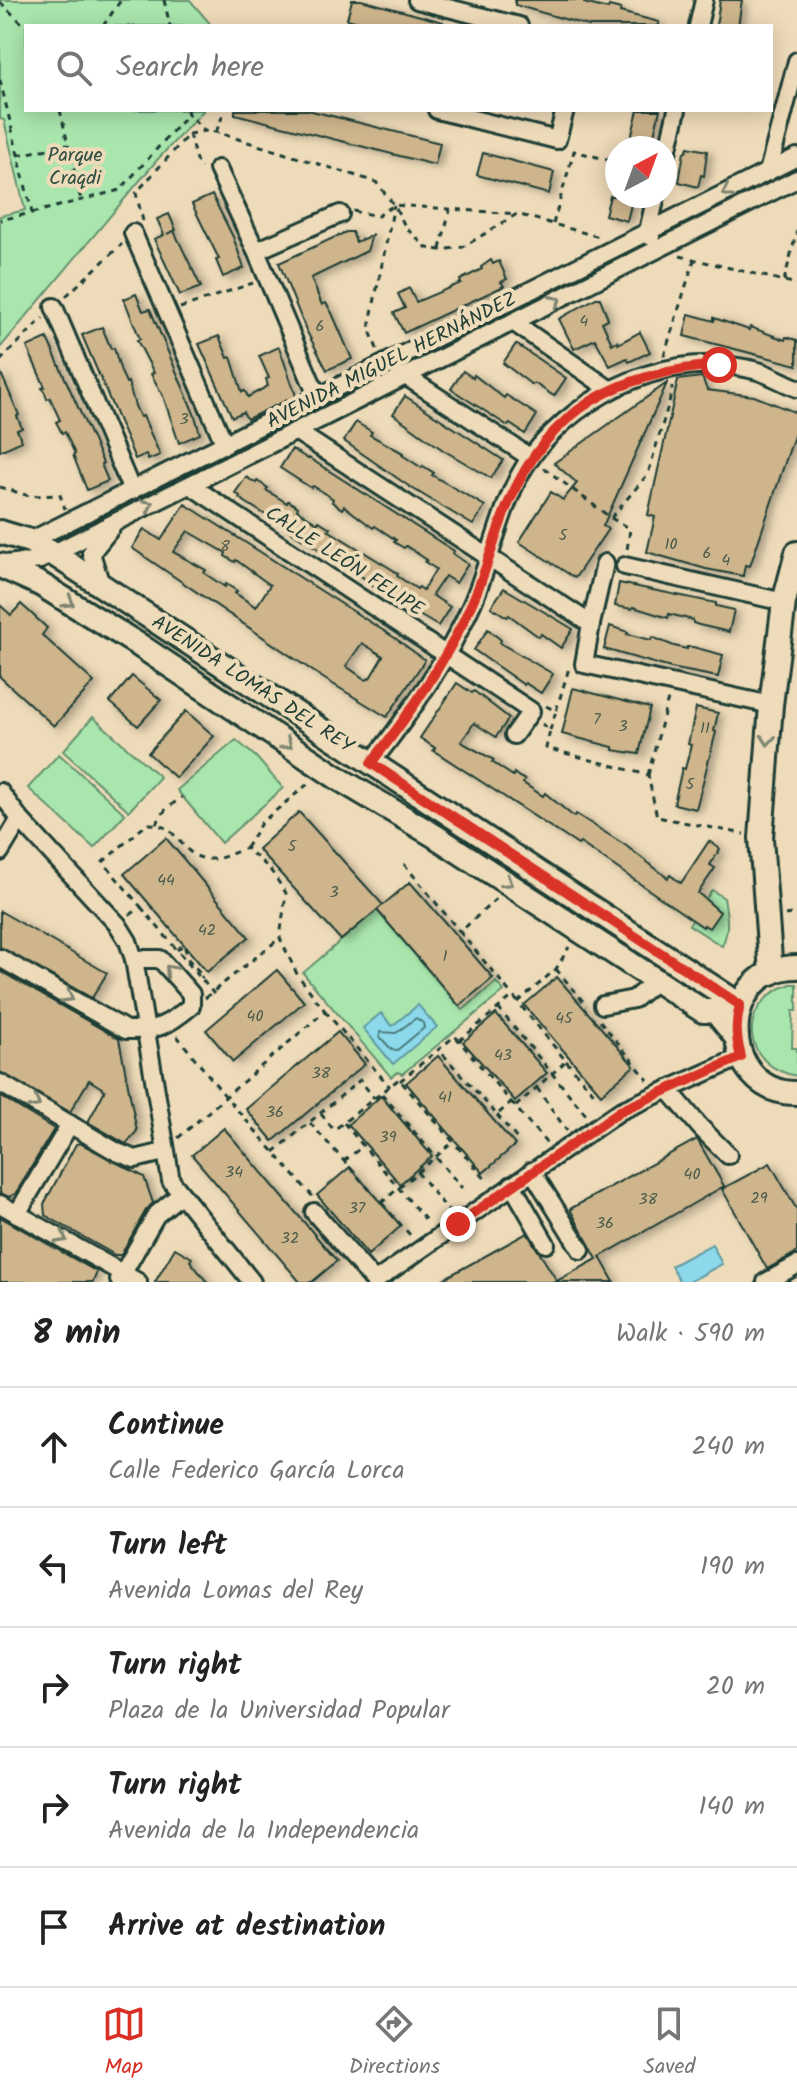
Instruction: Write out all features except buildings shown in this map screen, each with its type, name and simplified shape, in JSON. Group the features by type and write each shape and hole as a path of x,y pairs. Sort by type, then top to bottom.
{"main road":[{"name":"AVENIDA LOMAS DEL REY","path":"0,532 30,541 52,553 740,1005"},
{"path":"771,973 761,838 771,705 784,602 797,553"},
{"name":"AVENIDA LOMAS DEL REY","path":"0,564 40,584 139,645 324,768 658,979 703,1011 715,1011 753,1074 770,1087 797,1093"},
{"path":"739,1047 736,1021 740,1005 753,986 771,973 797,967"}],"street":[{"path":"417,0 511,24"},
{"path":"698,24 704,0"},
{"path":"768,172 797,61"},
{"path":"445,112 557,140 564,112"},
{"path":"671,136 677,112"},
{"name":"AVENIDA MIGUEL HERNÁNDEZ","path":"30,541 797,157"},
{"path":"218,169 318,398"},
{"name":"AVENIDA MIGUEL HERNÁNDEZ","path":"0,564 40,560 797,179"},
{"path":"653,208 648,231 657,249"},
{"path":"256,251 340,214"},
{"path":"133,233 225,445"},
{"path":"54,307 132,491"},
{"path":"513,322 609,389"},
{"path":"371,763 420,699 448,653 473,602 508,503 531,458 567,420 609,389 642,376 670,370 719,365 758,371 797,388"},
{"path":"404,375 531,458"},
{"path":"297,432 591,624"},
{"name":"CALLE LEÓN FELIPE","path":"190,485 536,714"},
{"path":"101,585 91,553 98,541 122,517"},
{"path":"605,563 584,664 771,705"},
{"path":"625,566 784,602"},
{"path":"514,735 536,714"},
{"path":"0,792 20,819 118,925 128,941 134,959 171,1181 252,1282"},
{"path":"0,852 20,819"},
{"path":"0,958 126,1030 146,1031 169,1025 191,1006 191,994 160,959 134,959"},
{"path":"603,1005 634,999 658,979"},
{"path":"315,1206 375,1282 620,1111 668,1089 739,1047"},
{"path":"0,1083 117,1152 135,1159 164,1152"},
{"path":"668,1089 728,1155"},
{"path":"17,1214 70,1124"},
{"path":"532,1171 581,1250"},
{"path":"505,1190 546,1244"},
{"path":"121,1277 156,1215 180,1195"},
{"path":"0,1204 121,1277 138,1282"},
{"path":"766,1282 797,1265"}],"path":[{"path":"104,24 121,0"},
{"path":"164,0 170,24"},
{"path":"0,2 24,25"},
{"path":"0,80 32,213"},
{"path":"60,112 81,200"},
{"path":"0,220 120,190 188,112 205,131"},
{"path":"216,132 224,112"},
{"path":"0,361 143,221 136,193 189,134 216,132 376,182 394,205 406,228 427,248 463,247 517,214"},
{"path":"189,134 196,160 205,173 218,169"},
{"path":"18,155 68,145"},
{"path":"553,224 574,151 605,159"},
{"path":"384,365 369,328 394,205"},
{"path":"340,214 349,211 378,216 394,205 517,214 623,243"},
{"path":"440,250 450,210"},
{"path":"784,281 797,231"},
{"path":"657,249 797,284"},
{"path":"611,518 648,474 672,392 670,370 664,356 694,260"},
{"path":"168,312 268,278"},
{"path":"531,458 630,529 625,566"},
{"path":"0,487 29,496 60,495 70,521"},
{"path":"584,664 569,668 546,748 648,775"},
{"path":"672,683 648,775 657,817 761,838"},
{"path":"550,730 537,720 536,714 546,705 556,711"},
{"path":"214,994 103,862 147,824 169,828 193,856 212,860 246,848 261,823 324,768"},
{"path":"156,824 166,809 182,797"},
{"path":"246,848 269,868 286,893 280,938 297,974 390,1087"},
{"path":"404,864 597,1097"},
{"path":"460,932 511,885"},
{"path":"118,925 141,907"},
{"path":"518,1002 556,969 579,929"},
{"path":"191,1006 214,994 280,938"},
{"path":"177,950 184,944 188,959 203,976 201,978"},
{"path":"459,1041 513,996"},
{"path":"498,1008 596,1127"},
{"path":"164,1152 325,1011"},
{"path":"169,1025 315,1206"},
{"path":"321,1114 334,1130 455,1036 556,1155"},
{"path":"616,1041 641,1072"},
{"path":"439,1050 518,1140"},
{"path":"515,1107 566,1061"},
{"path":"274,1152 360,1080 374,1098"},
{"path":"400,1081 453,1142 505,1190"},
{"path":"537,1088 574,1142"},
{"path":"382,1094 462,1188"},
{"path":"497,1115 511,1102"},
{"path":"310,1123 406,1230"},
{"path":"344,1123 440,1237"},
{"path":"381,1203 453,1142"},
{"path":"344,1161 363,1146"},
{"path":"417,1172 458,1224"}],"green space":[{"name":"Parque Craqdi","path":"0,0 190,0 210,24 24,24 24,112 202,112 157,160 0,348 0,216 25,210 4,120 0,119"},
{"path":"93,717 160,777 129,811 63,751"},
{"path":"236,740 283,788 221,843 177,790"},
{"path":"59,754 125,814 94,848 28,788"},
{"path":"712,890 724,898 727,928 722,946 689,925"},
{"path":"377,910 463,1010 496,982 504,991 402,1074 398,1072 391,1077 303,973"},
{"path":"797,984 792,1048 797,1048 797,1076 778,1070 764,1060 752,1033 754,1018 761,1005 773,993"}],"water":[{"path":"418,1005 437,1027 393,1064 363,1028 381,1013 392,1026"},
{"path":"712,1244 722,1264 689,1282 680,1282 671,1266"}],"route":[{"path":"458,1224 620,1111 741,1057 736,1037 740,1005 371,763 420,699 448,653 473,602 508,503 531,458 567,420 609,389 642,376 719,365"}]}
